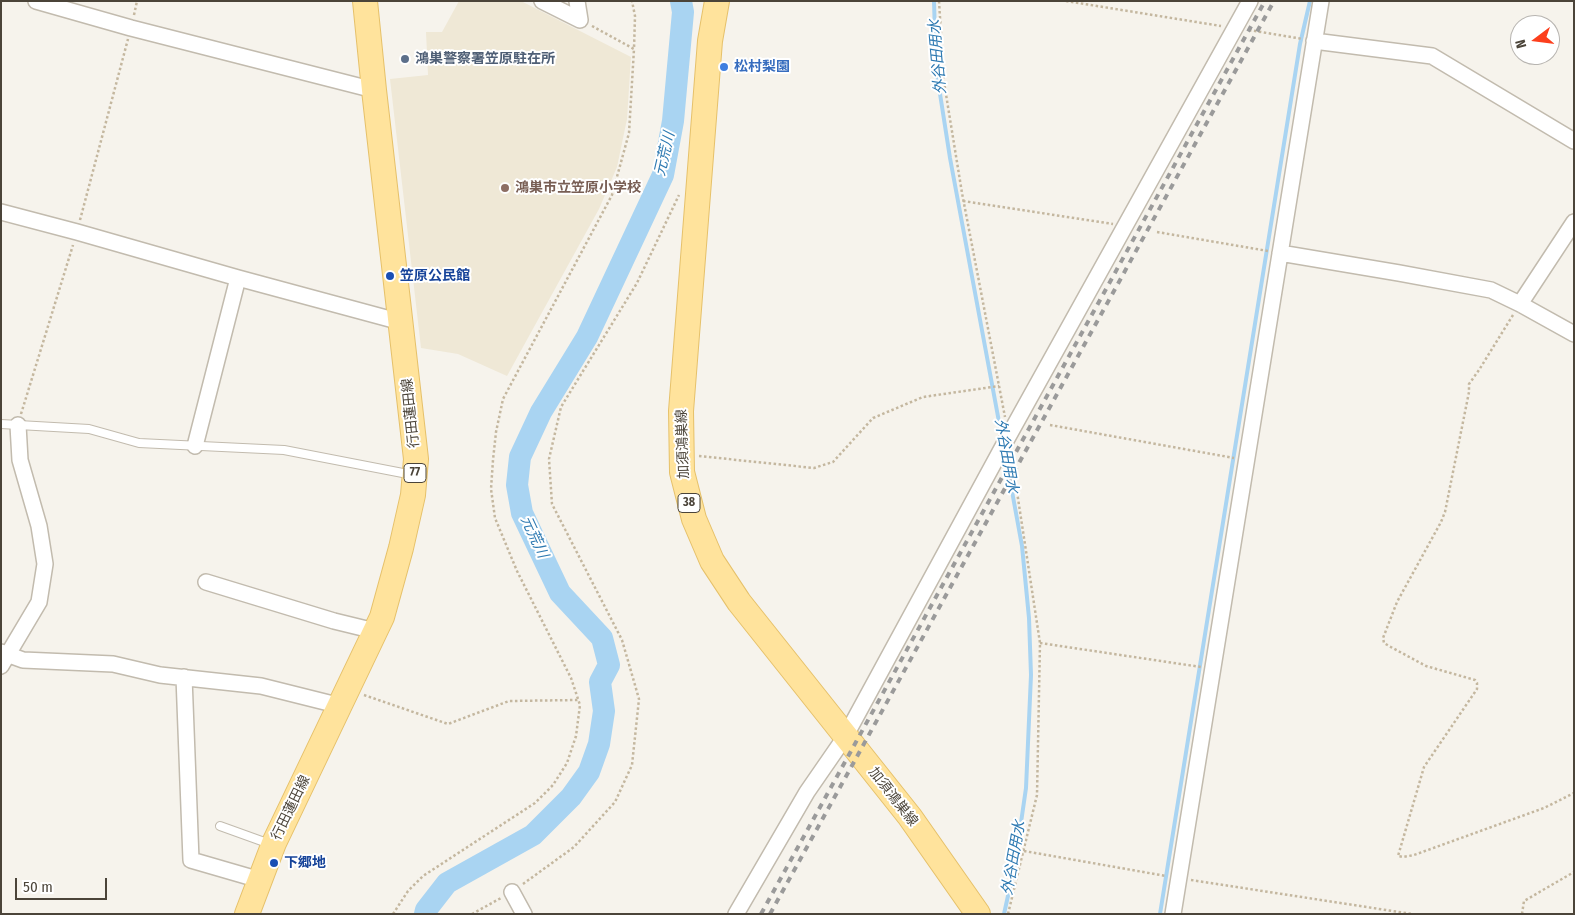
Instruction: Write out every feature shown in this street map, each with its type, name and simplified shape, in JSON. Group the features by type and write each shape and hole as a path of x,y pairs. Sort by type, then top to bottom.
{"main road":[{"name":"行田蓮田線","path":"247,914 274,845 382,617 414,495 416,459 365,1"},
{"name":"加須鴻巣線","path":"717,1 710,41 681,412 680,456 685,486 694,519 712,561 739,602 910,817 978,914"}],"street":[{"path":"36,1 131,28 374,90"},
{"path":"542,1 580,20"},
{"path":"577,1 580,20"},
{"path":"736,914 807,792 845,737 1008,437 1250,1"},
{"path":"1173,914 1321,1"},
{"path":"1314,41 1432,56 1574,142"},
{"path":"1,212 401,322"},
{"path":"1520,304 1574,222"},
{"path":"1280,253 1491,290 1574,334"},
{"path":"195,446 238,278"},
{"path":"18,425 20,460 39,526 44,564 39,602 4,657 23,660 113,664 160,675 261,686 345,698"},
{"path":"206,582 334,621 375,631"},
{"path":"184,677 192,860 260,880"},
{"path":"512,892 524,914"}],"lane":[{"path":"1,424 89,429 139,443 284,450 415,476"},
{"path":"220,826 274,845"}],"path":[{"path":"18,425 78,232 137,1"},
{"path":"393,914 408,891 423,876 535,803 553,785 567,763 576,736 580,705 571,678 517,571 495,518 491,489 493,460 496,432 503,399 612,195 629,133 635,16 632,1"},
{"path":"939,1 944,82 963,201 1008,437 1040,642 1037,795 1008,914"},
{"path":"1066,1 1314,41"},
{"path":"580,20 634,49"},
{"path":"472,914 512,892 574,847 615,802 632,765 639,699 622,640 552,504 549,459 561,407 637,283 680,194"},
{"path":"963,201 1125,226"},
{"path":"1157,232 1280,253"},
{"path":"1520,304 1469,384 1468,399 1445,512 1397,602 1383,638 1384,643 1426,666 1475,680 1477,683 1477,689 1424,767 1398,856 1404,858 1414,855 1544,808 1574,793"},
{"path":"680,456 705,456 814,468 833,462 873,418 923,397 999,386"},
{"path":"1050,425 1246,460"},
{"path":"1040,642 1212,669"},
{"path":"345,698 448,724 509,701 578,700"},
{"path":"1024,851 1179,878 1412,914"},
{"path":"1522,914 1524,900 1574,872"}],"shaded area":[{"name":"鴻巣市立笠原小学校","path":"459,1 521,1 631,57 627,119 617,167 599,209 507,376 458,354 421,348 390,79 428,75 426,32 442,32"}],"waterway":[{"name":"元荒川","path":"425,914 447,883 533,835 571,797 589,772 599,744 604,711 600,682 609,665 602,638 560,593 522,513 517,485 520,457 541,412 587,337 663,175 673,121 683,12 681,1"},
{"name":"外谷田用水","path":"934,1 936,68 950,158 1002,438"},
{"path":"1160,914 1300,44 1310,1"},
{"name":"外谷田用水","path":"1004,914 1015,864 1026,788 1031,675 1029,618 1022,546 1005,453"}],"railway":[{"path":"761,914 1265,1"},
{"path":"770,914 1274,1"}],"place":[{"name":"鴻巣警察署笠原駐在所","path":"405,59"},
{"name":"松村梨園","path":"724,67"},
{"name":"鴻巣市立笠原小学校","path":"505,188"},
{"name":"笠原公民館","path":"390,276"},
{"name":"下郷地","path":"274,863"}]}
